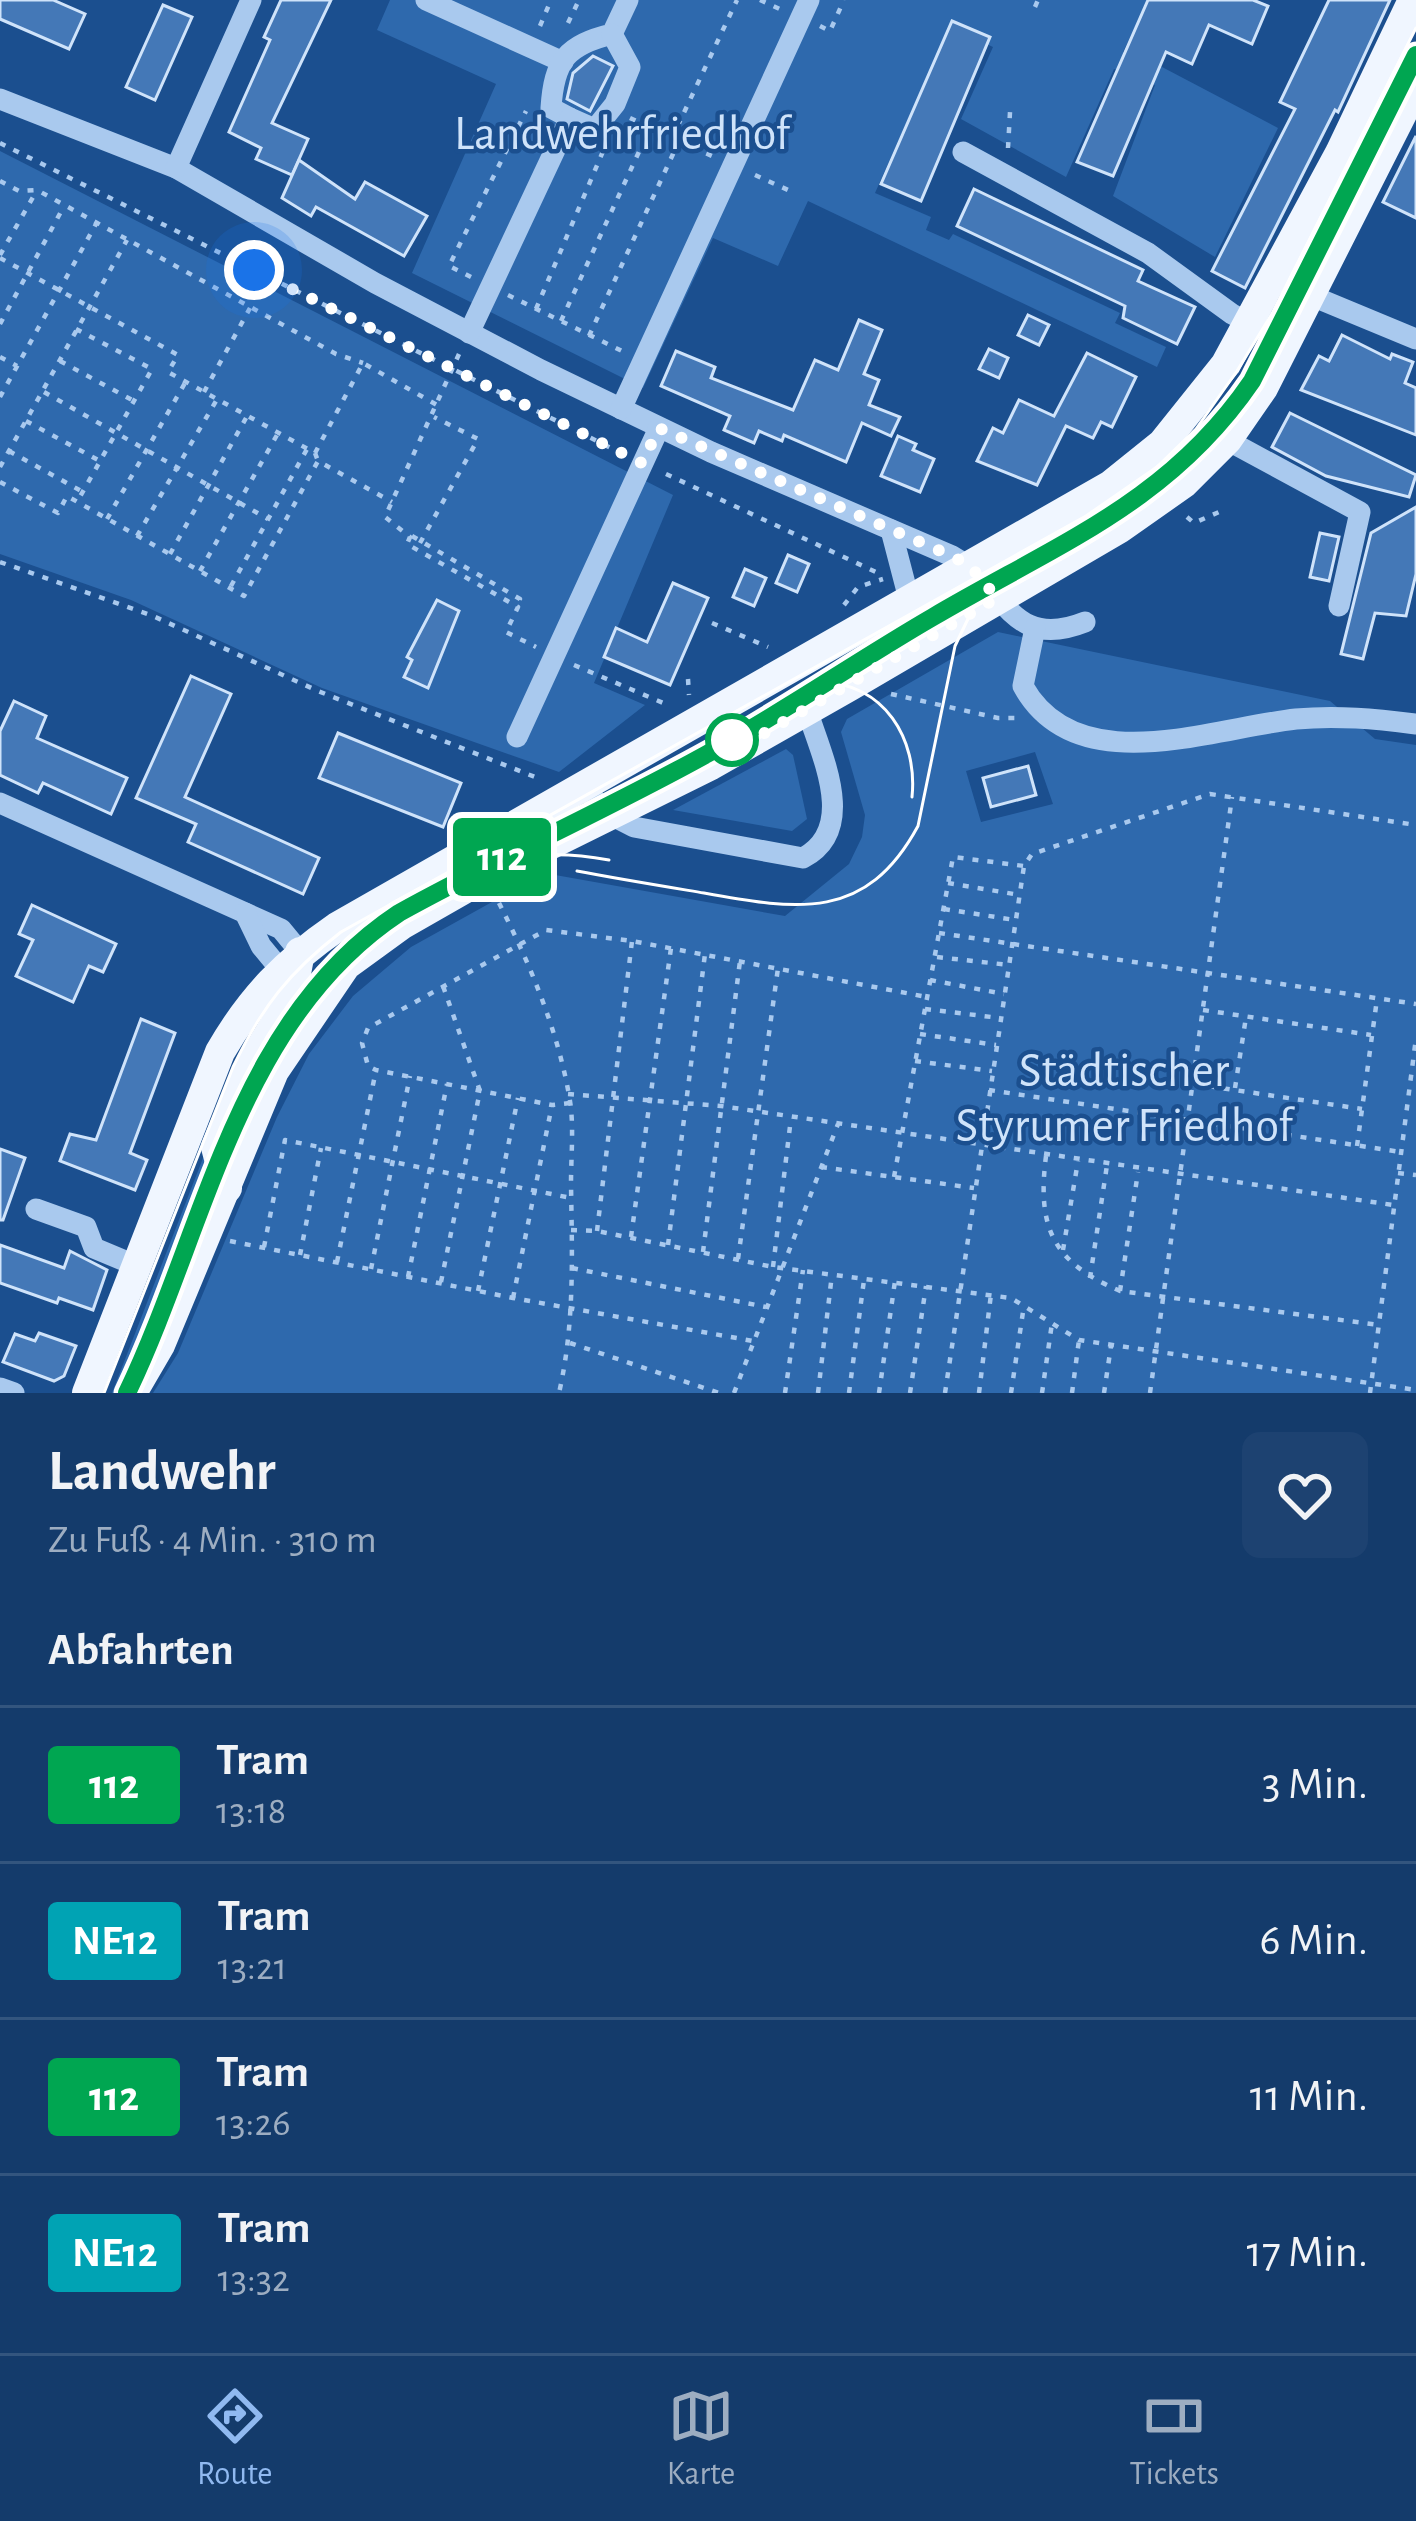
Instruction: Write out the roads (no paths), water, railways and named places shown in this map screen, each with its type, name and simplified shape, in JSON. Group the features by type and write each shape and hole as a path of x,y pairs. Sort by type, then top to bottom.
{"main road":[{"path":"87,1393 220,1052 245,1009 337,927 588,787 899,588 971,567 1111,485 1162,444 1205,392 1250,325 1413,0"},
{"path":"132,1393 160,1345 274,1071 346,965 401,925 485,877 610,818 807,710 1165,498 1227,440 1263,388 1416,86"},
{"path":"292,963 346,965"},
{"path":"226,1188 216,1147 250,1068 292,995 292,963"}],"street":[{"path":"176,168 251,0"},
{"path":"426,0 563,62"},
{"path":"612,34 628,0"},
{"path":"621,409 809,0"},
{"path":"612,34 630,67 603,125 570,118 551,108 552,87 577,43 612,34"},
{"path":"0,99 176,168 469,333 659,428 971,567 1011,616 1035,628 1053,631 1085,622"},
{"path":"469,333 570,118"},
{"path":"963,152 1148,253 1250,325 1287,343"},
{"path":"1250,325 1312,296 1416,339"},
{"path":"518,737 659,428"},
{"path":"1227,440 1360,512 1339,606"},
{"path":"891,530 899,588"},
{"path":"1035,628 1023,686 1047,716 1088,736 1142,742 1310,718 1416,724"},
{"path":"588,787 599,809 634,827 803,858 822,848 833,827 834,807 807,710"},
{"path":"0,803 281,929 292,963"},
{"path":"36,1209 86,1227 94,1248 137,1266"},
{"path":"0,1388 14,1393"}],"tram line":[{"path":"104,1393 233,1067 255,1026 291,977 341,932 1086,516 1157,467 1196,429 1273,312 1416,28"},
{"name":"112","path":"127,1393 152,1342 251,1086 290,1018 322,978 399,913 769,720 923,622 1132,503 1171,475 1218,428 1252,381 1416,55"},
{"path":"1208,439 1257,371"},
{"path":"577,871 799,905 852,894 876,879 918,826 955,646 978,598 1001,575"},
{"path":"578,819 769,720 881,649"},
{"path":"821,682 863,692 892,718 909,755 912,797"},
{"path":"491,863 550,855 609,860"},
{"path":"127,1393 241,1114 277,1043 322,978 382,924"}],"park label":[{"name":"Landwehrfriedhof","path":"622,135"},
{"name":"Städtischer Styrumer Friedhof","path":"1124,1100"}]}
